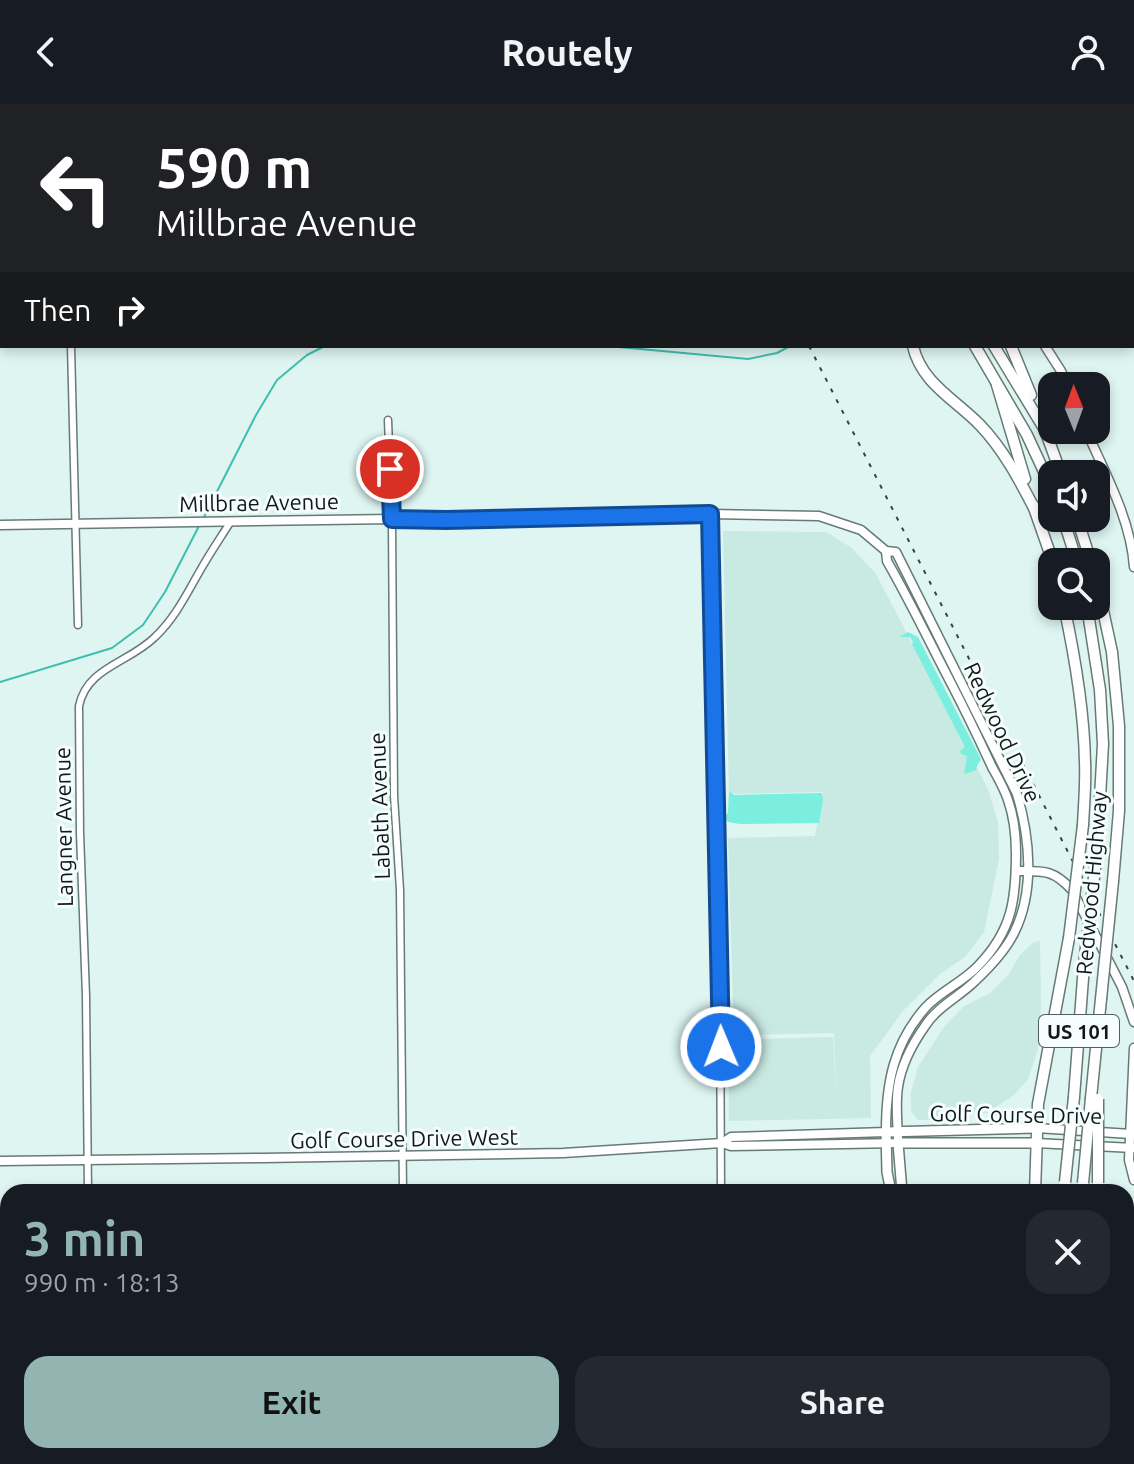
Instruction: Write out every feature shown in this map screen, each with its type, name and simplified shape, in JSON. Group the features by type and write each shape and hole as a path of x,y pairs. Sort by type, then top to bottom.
{"highway":[{"path":"914,348 920,366 930,380 981,425 1000,450 1017,474 1034,508"},
{"path":"976,348 1039,460"},
{"path":"995,348 1038,418"},
{"path":"1012,348 1038,413"},
{"path":"997,385 1048,548"},
{"path":"1035,1184 1038,1104 1069,938 1083,825 1085,762 1081,701 1067,620"},
{"name":"Redwood Highway","path":"1065,1184 1103,769 1100,690 1089,620"},
{"name":"Redwood Highway","path":"1082,1184 1095,1098 1120,798 1119,726 1112,652 1105,620"},
{"path":"1095,1098 1098,1184"}],"main road":[{"name":"Golf Course Drive","path":"886,1132 1036,1128"},
{"name":"Redwood Drive","path":"886,1132 889,1184"},
{"name":"Golf Course Drive","path":"898,1143 1036,1143"},
{"name":"Redwood Drive","path":"898,1143 901,1184"}],"street":[{"path":"71,348 78,625"},
{"path":"1046,348 1061,372"},
{"name":"Labath Avenue","path":"388,420 392,519 394,796 400,890 403,1184"},
{"path":"1092,444 1118,504 1130,540 1134,567"},
{"path":"710,514 721,1184"},
{"name":"Millbrae Avenue","path":"0,525 710,514"},
{"name":"Redwood Drive","path":"710,514 819,516 861,530 886,551 896,552 1017,794 1025,827 1028,871 1025,903 1014,934 993,963 927,1022 913,1044 898,1088 898,1143"},
{"name":"Langner Avenue","path":"88,1184 79,706 82,694 94,676 134,654 171,621 231,521"},
{"name":"Redwood Drive","path":"886,551 887,561 1009,801 1014,821 1016,871 1013,905 1004,930 992,949 977,967 926,1007 904,1039 890,1074 886,1132"},
{"path":"1016,871 1052,872 1072,890 1122,987 1134,1022"},
{"path":"1004,930 1014,934"},
{"path":"958,983 965,991"},
{"path":"904,1039 913,1044"},
{"path":"1134,1048 1131,1170 1134,1180"},
{"name":"Golf Course Drive","path":"1036,1128 1132,1134"},
{"path":"722,1143 731,1137 886,1132"},
{"path":"722,1143 731,1146 898,1143"},
{"name":"Golf Course Drive West","path":"0,1161 563,1153 722,1143"},
{"name":"Golf Course Drive","path":"1036,1143 1132,1148"}],"shaded area":[{"path":"723,531 826,532 852,548 876,574 988,789 998,822 999,859 984,932 965,957 940,974 903,1011 870,1056 871,1118 729,1121 728,1040 833,1037 836,1099 834,1033 734,1035 728,838 815,836 823,792 729,794"},
{"path":"1040,941 1038,1050 1028,1079 1015,1094 987,1113 963,1115 958,1120 918,1120 911,1111 911,1092 918,1067 944,1027 963,1007 990,993 1009,974 1019,956 1034,942"}],"green space":[{"path":"908,632 918,637 981,759 977,770 964,774 967,756 960,751 965,747 910,637 899,637"},
{"path":"729,791 734,795 822,793 819,823 728,822 724,817 728,813"}],"waterway":[{"path":"204,517 277,380 307,355 321,348"},
{"path":"630,348 748,359 786,348"},
{"path":"0,682 112,648 143,625 165,592 199,526"}],"railway":[{"path":"810,348 1134,981"}],"route":[{"path":"390,469 392,519 710,514 721,1047"}]}
